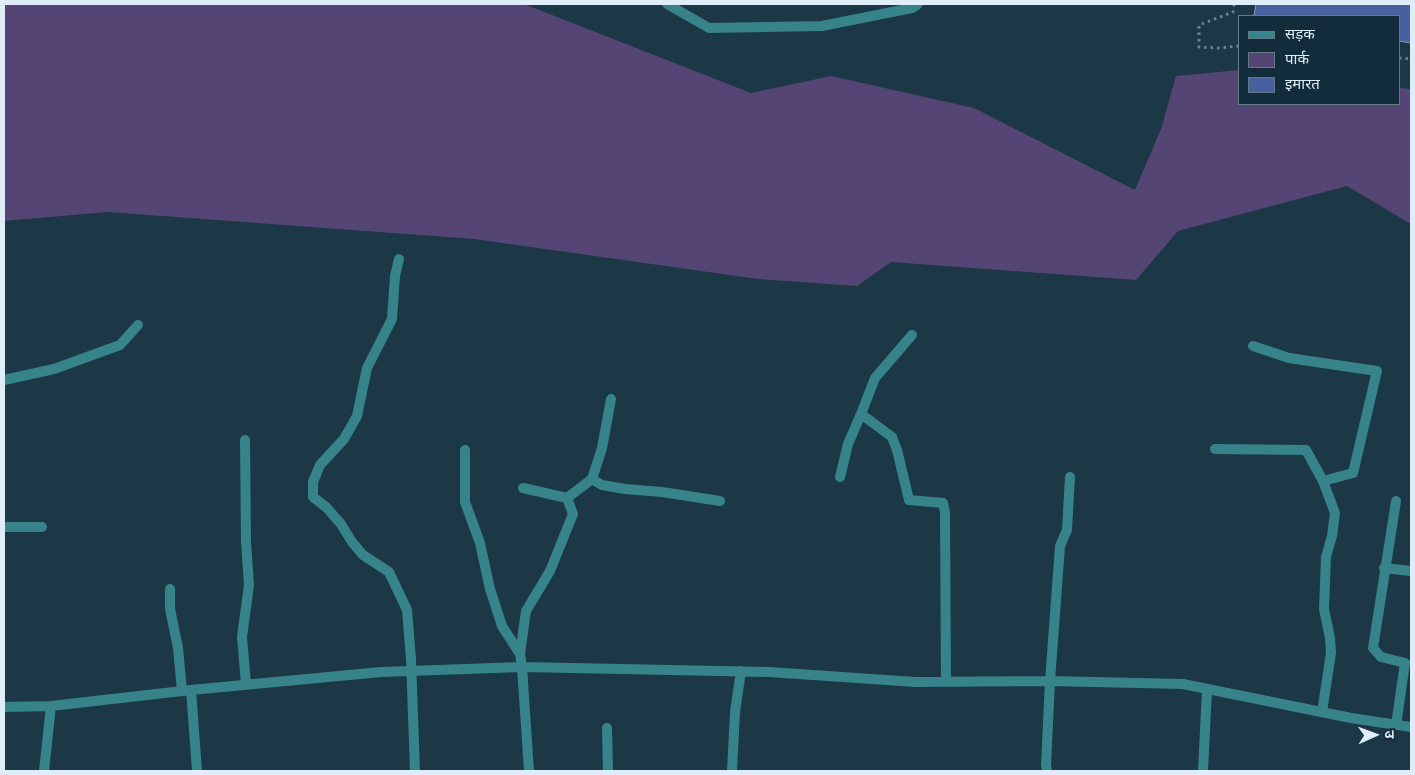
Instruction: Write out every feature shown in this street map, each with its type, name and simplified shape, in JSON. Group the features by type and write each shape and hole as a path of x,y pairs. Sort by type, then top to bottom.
{"street":[{"path":"667,4 709,28 822,26 912,8 918,4"},
{"path":"400,259 395,276 392,319 367,368 357,416 344,439 320,464 313,482 313,497 326,507 341,524 363,555 389,572 407,610 415,771"},
{"path":"4,380 54,369 120,345 138,325"},
{"path":"840,477 848,444 875,378 912,335"},
{"path":"1253,346 1289,358 1377,371 1353,473 1323,480"},
{"path":"567,498 592,479 602,448 611,399"},
{"path":"861,414 892,437 898,450 909,500 943,503 945,512 946,682"},
{"path":"245,440 246,542 249,584 242,637 246,684"},
{"path":"1215,449 1306,450 1323,480 1336,513 1326,557 1324,609 1331,653 1322,712"},
{"path":"465,450 465,502 480,543 490,589 502,626 520,654"},
{"path":"1047,771 1050,681 1060,546 1068,530 1070,476"},
{"path":"592,479 602,485 625,489 662,492 720,501"},
{"path":"523,488 567,498"},
{"path":"529,771 520,654 526,611 550,571 573,514 567,498"},
{"path":"1396,501 1373,648 1381,657 1405,663 1396,725"},
{"path":"4,527 42,526"},
{"path":"1384,568 1411,571"},
{"path":"170,589 170,609 187,690 197,771"},
{"path":"4,707 51,706 187,690 382,672 522,668 741,671 915,682 1050,681 1183,684 1322,712 1411,727"},
{"path":"732,771 735,712 741,671"},
{"path":"1203,771 1207,689"},
{"path":"44,771 51,706"},
{"path":"607,728 608,771"}],"path":[{"path":"1234,4 1233,12 1199,25 1199,47 1238,46"}],"green space":[{"path":"4,4 524,4 751,93 831,76 974,108 1135,190 1161,129 1176,76 1238,70 1238,105 1400,105 1400,88 1411,89 1411,224 1347,186 1178,231 1136,280 891,262 857,286 758,279 474,239 108,212 4,221"}],"building":[{"path":"1256,4 1411,4 1411,43 1400,41 1400,15 1254,15"}]}
